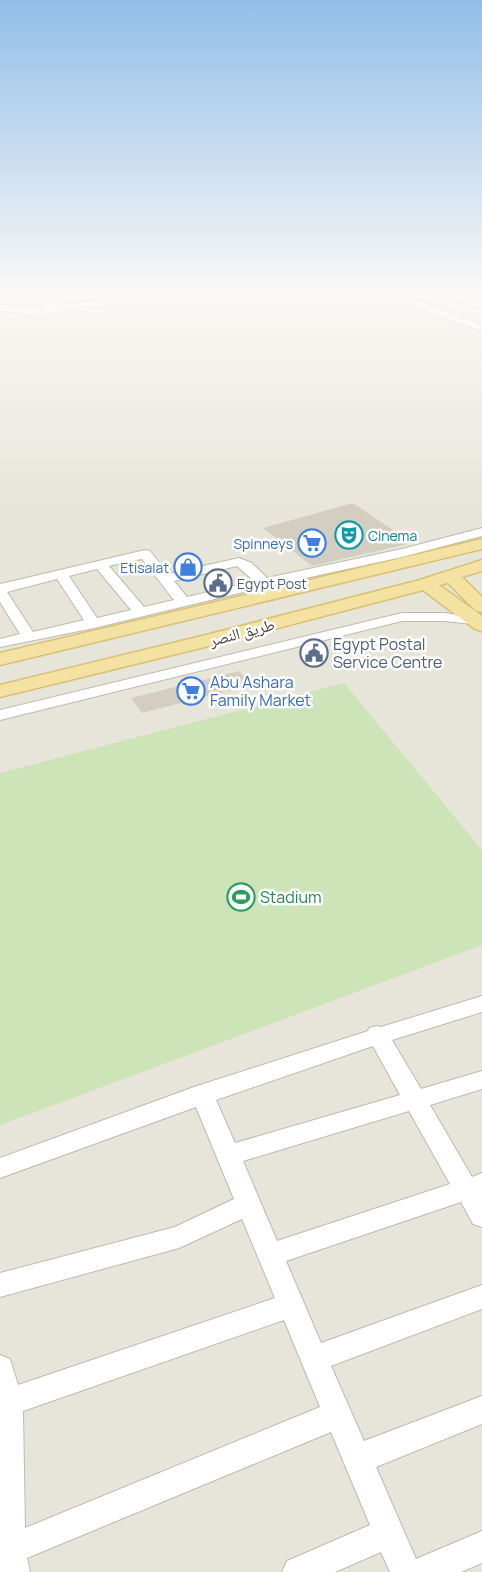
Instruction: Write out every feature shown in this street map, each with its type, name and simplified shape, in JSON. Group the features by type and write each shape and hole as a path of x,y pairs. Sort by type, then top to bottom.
{"main road":[{"name":"طريق النصر","path":"0,659 134,618 482,544"},
{"name":"طريق النصر","path":"0,691 210,640 426,584 482,565"},
{"path":"451,576 481,618"},
{"path":"426,584 481,618"}],"street":[{"path":"0,643 134,618 183,602 409,551 482,532"},
{"path":"29,637 0,591 5,587 145,554 183,602"},
{"path":"164,579 239,562 247,566 264,583"},
{"path":"100,565 111,576 134,618"},
{"path":"61,575 94,624"},
{"path":"0,715 402,617 481,618"},
{"path":"0,1168 202,1094 377,1034 482,1004"},
{"path":"377,1034 414,1100 474,1187 482,1216"},
{"path":"229,1155 482,1080"},
{"path":"202,1094 406,1572"},
{"path":"270,1255 474,1187"},
{"path":"0,1285 179,1237 249,1204"},
{"path":"314,1359 482,1297"},
{"path":"4,1404 292,1305"},
{"path":"0,1369 4,1404 8,1559 338,1414"},
{"path":"357,1459 482,1410"},
{"path":"298,1572 388,1533"},
{"path":"423,1572 482,1547"}],"shaded area":[{"path":"0,365 482,365 482,1572 0,1572"}],"green space":[{"name":"Stadium","path":"344,683 482,850 482,945 0,1125 0,773"}],"building":[{"path":"353,503 412,543 312,566 263,528"},
{"name":"Abu Ashara Family Market","path":"239,671 251,685 142,713 131,698"}],"place":[{"name":"Cinema","path":"349,535"},
{"name":"Spinneys","path":"312,543"},
{"name":"Etisalat","path":"188,567"},
{"name":"Egypt Post","path":"218,583"},
{"name":"Egypt Postal Service Centre","path":"314,653"},
{"name":"Abu Ashara Family Market","path":"191,691"},
{"name":"Stadium","path":"241,897"}]}
